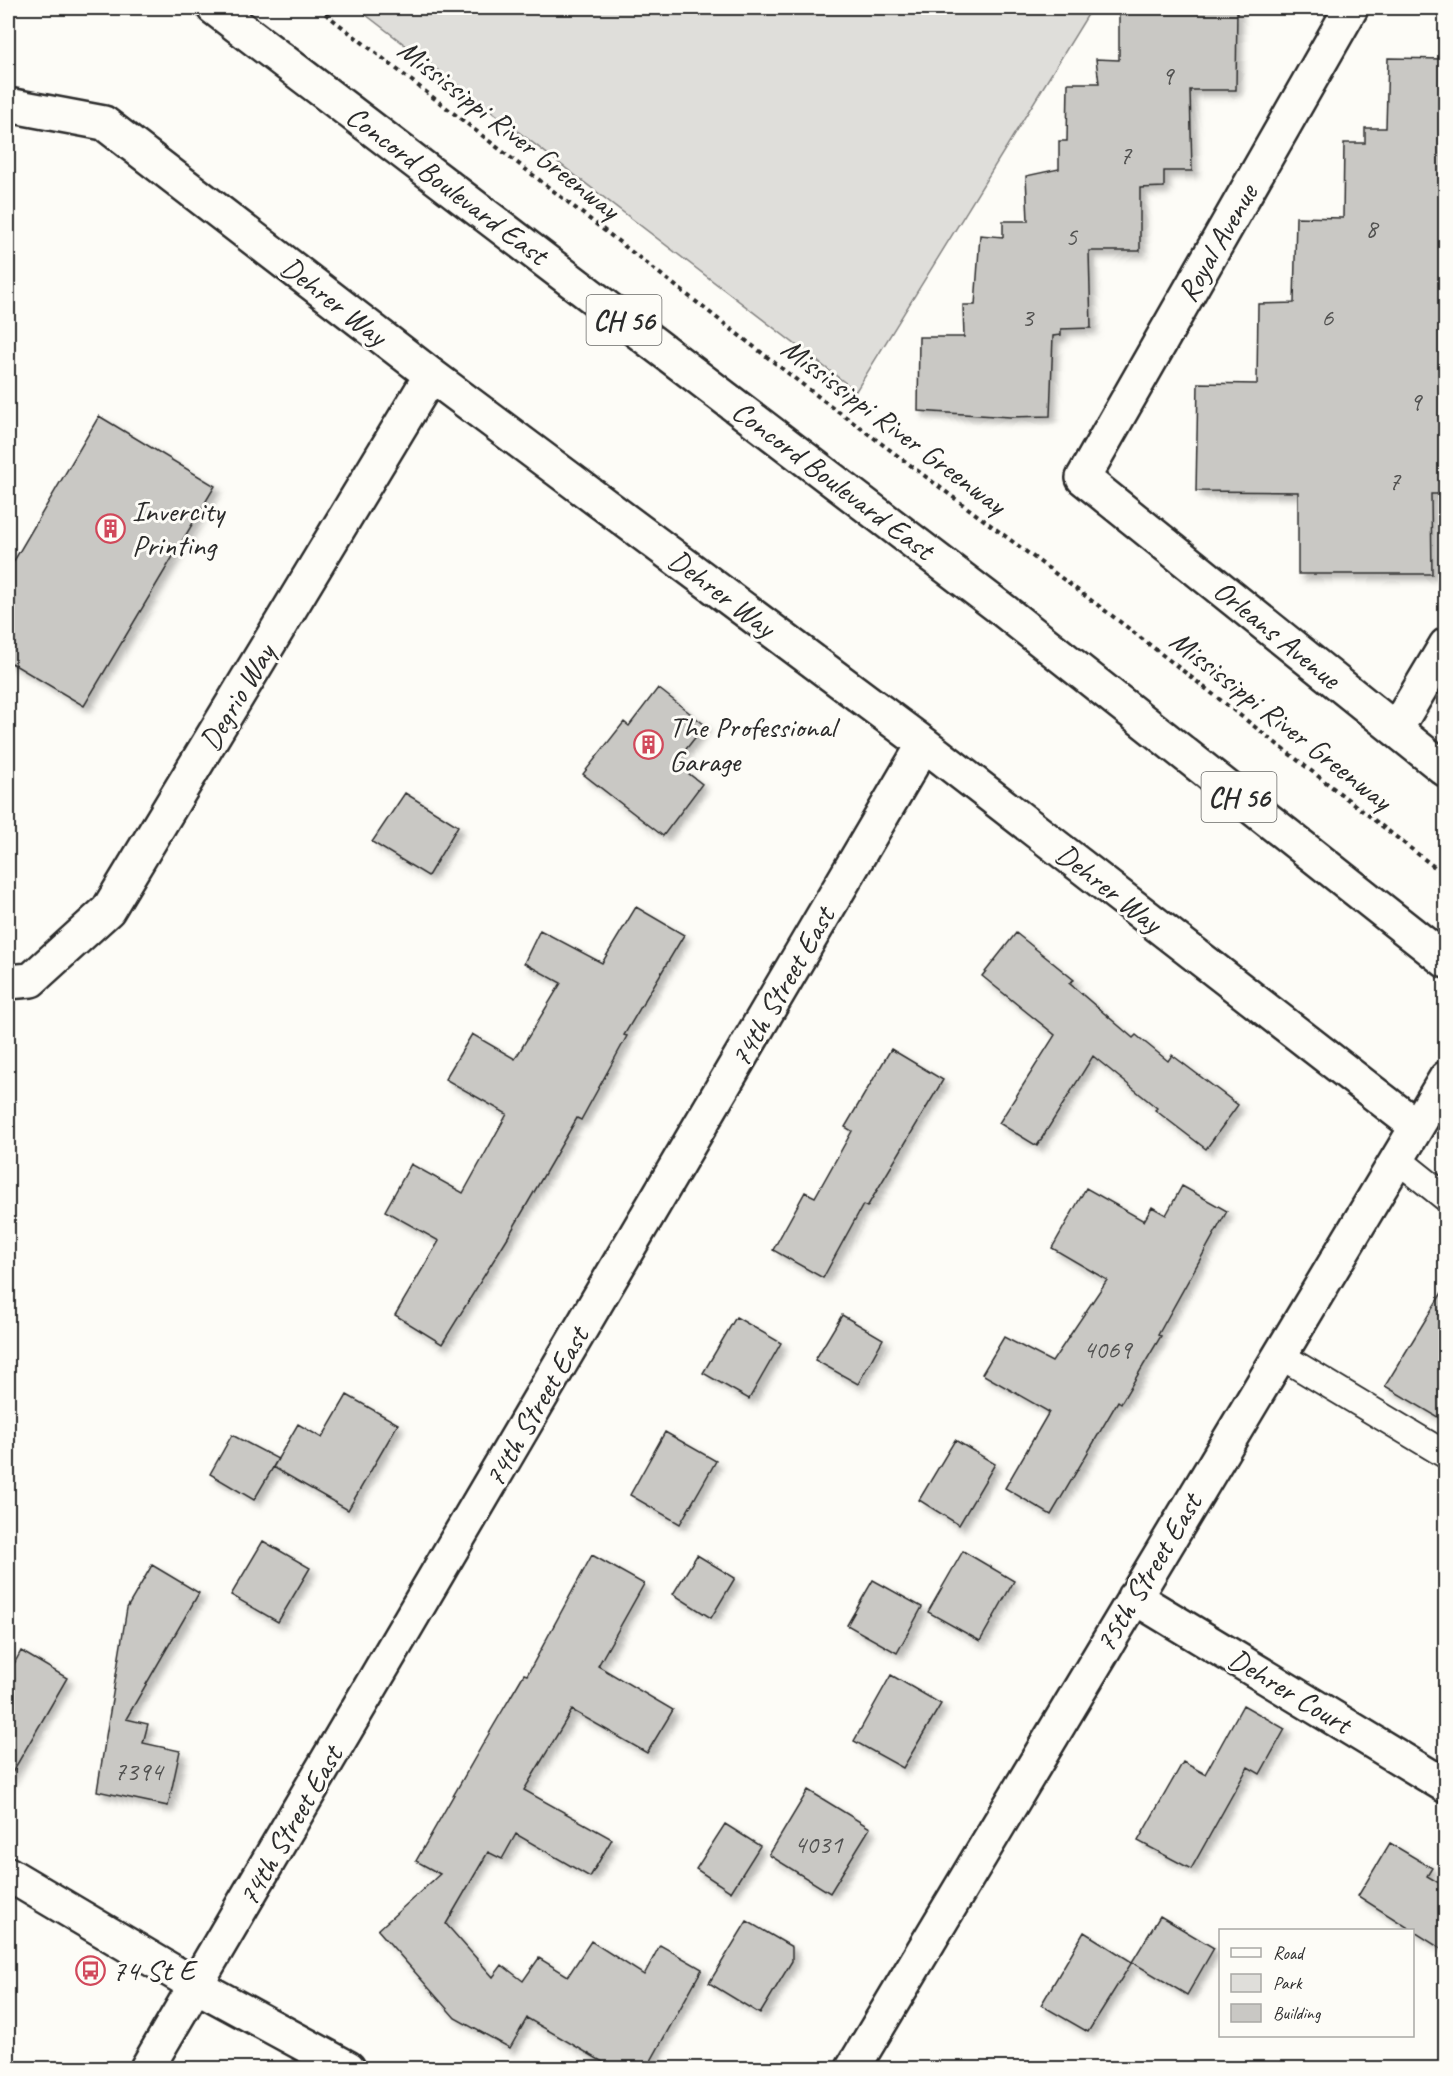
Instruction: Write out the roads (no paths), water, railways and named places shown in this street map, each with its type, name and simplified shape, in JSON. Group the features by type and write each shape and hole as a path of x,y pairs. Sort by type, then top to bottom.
{"street":[{"name":"Concord Boulevard East","path":"214,8 1003,610 1446,961"},
{"name":"Royal Avenue","path":"1083,478 1352,8"},
{"name":"Dehrer Way","path":"8,105 104,123 431,375 924,744 1416,1126"},
{"name":"Degrio Way","path":"8,982 31,980 108,910 431,375"},
{"name":"Orleans Avenue","path":"1083,478 1446,770"},
{"path":"1396,729 1446,645"},
{"name":"74th Street East","path":"147,2068 924,744"},
{"name":"75th Street East","path":"853,2068 1278,1354 1446,1078"},
{"name":"Dehrer Court","path":"1134,1597 1446,1786"},
{"path":"8,1874 196,1986 348,2068"}],"lane":[{"path":"1396,1158 1446,1198"},
{"path":"1278,1354 1446,1455"}],"place":[{"name":"Invercity Printing","path":"111,528"},
{"name":"The Professional Garage","path":"648,744"},
{"name":"74 St E","path":"91,1970"}]}
